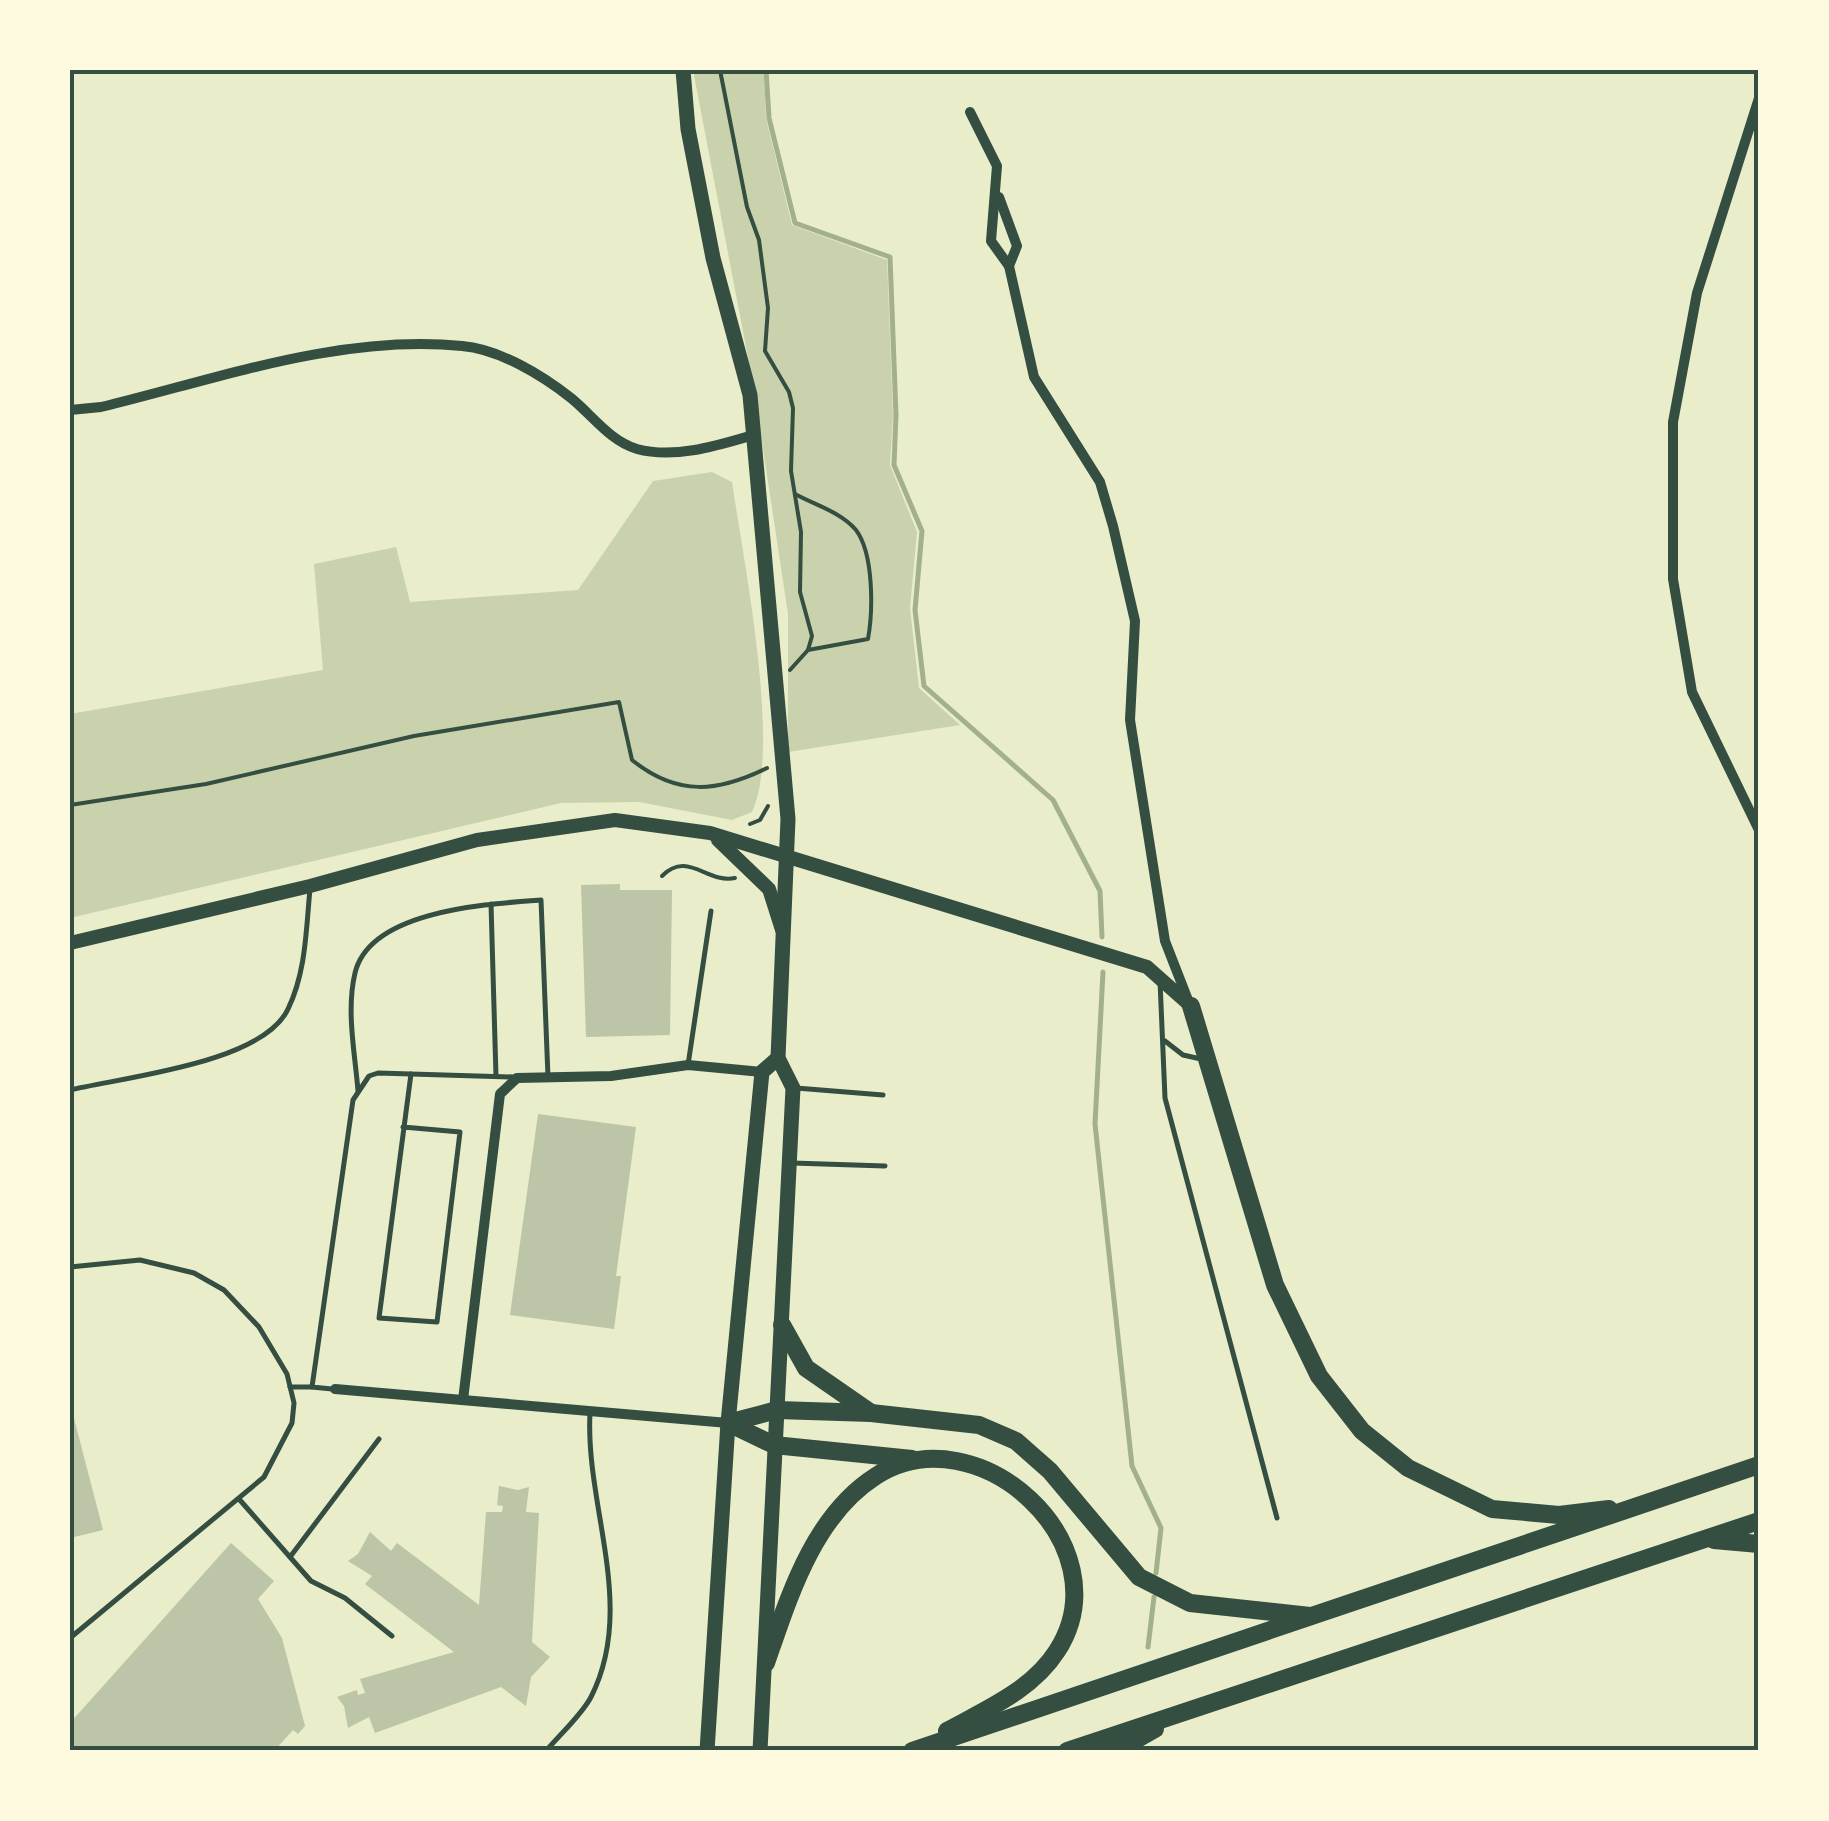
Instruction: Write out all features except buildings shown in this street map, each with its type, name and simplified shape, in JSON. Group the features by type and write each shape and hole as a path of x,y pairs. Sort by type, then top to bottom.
{"highway":[{"path":"1191,1006 1275,1285 1318,1376 1362,1431 1408,1468 1492,1508 1560,1515 1649,1504"},
{"path":"782,1325 806,1368 871,1413"},
{"path":"728,1423 777,1410 871,1413 962,1422 1016,1441 1050,1471 1140,1577 1190,1603 1316,1616"},
{"path":"728,1423 774,1445 982,1466 1034,1499 1058,1529 1074,1589 1060,1647 1038,1676 912,1751"},
{"path":"766,1663 798,1572 838,1512 877,1475 922,1460"},
{"path":"912,1751 1759,1465"},
{"path":"1067,1751 1759,1521"},
{"path":"1704,1540 1759,1544"},
{"path":"1116,1751 1192,1708"}],"main road":[{"path":"682,70 688,129 713,258 750,395 750,436 782,672 780,731 788,819 778,1058 793,1088 760,1751"},
{"path":"708,1751 728,1423 762,1072 778,1058"}],"street":[{"path":"1759,98 1697,293 1673,422 1674,578 1692,692 1759,830"},
{"path":"970,112 997,166 998,194 991,241 1009,266 1034,377 1100,482 1113,526 1136,621 1130,720 1138,775 1166,941 1191,1006"},
{"path":"998,194 1017,246 1009,266"},
{"path":"70,410 101,407 348,347 464,346 516,363 569,396 614,438 639,449 698,450 750,436"},
{"path":"70,943 310,886 477,840 615,820 710,833 1148,967 1191,1006"},
{"path":"710,833 768,888 784,934"},
{"path":"463,1400 500,1094 517,1078 611,1076 688,1064 762,1072"},
{"path":"335,1389 728,1423"}],"lane":[{"path":"70,1090 239,1050 270,1034 286,1012 300,974 310,886"},
{"path":"312,1386 358,1090 351,1002 355,970 367,948 392,929 491,904 541,900 548,1077"},
{"path":"491,904 496,1076"},
{"path":"688,1064 711,911"},
{"path":"1159,978 1165,1098 1277,1518"},
{"path":"1165,1041 1183,1055 1206,1058"},
{"path":"358,1090 378,1073 517,1078"},
{"path":"403,1127 460,1132 436,1322 379,1318 403,1127 411,1074"},
{"path":"793,1088 883,1095"},
{"path":"790,1163 885,1166"},
{"path":"70,1267 140,1260 194,1274 245,1308 288,1374 292,1422 264,1477 192,1532 70,1638"},
{"path":"290,1386 335,1389"},
{"path":"546,1751 591,1698 606,1648 610,1595 607,1544 593,1485 590,1413"},
{"path":"290,1557 379,1440"},
{"path":"239,1499 310,1581 345,1598 392,1636"}],"path":[{"path":"720,70 747,207 759,240 768,308 766,352 789,392 792,408 793,493 801,532 800,592 812,636 808,650"},
{"path":"782,672 808,650 868,639 874,601 858,533 840,516 793,493"},
{"path":"70,805 206,784 414,736 619,702 632,760 653,775 702,789 727,786 770,766 772,776"},
{"path":"750,824 760,820 770,797"},
{"path":"662,876 675,865 686,864 725,880 746,872"}],"green space":[{"path":"693,70 764,70 766,118 792,225 887,260 893,415 890,465 917,532 910,608 919,688 960,725 788,752 788,614 754,389"},
{"path":"712,472 732,482 757,652 763,745 760,783 752,812 732,820 639,802 561,803 70,918 70,714 323,670 314,564 396,547 410,602 578,590 653,481"}],"waterway":[{"path":"766,70 769,118 795,223 890,257 894,465 922,531 915,610 924,686 1053,800 1100,891 1102,937"},
{"path":"1103,972 1095,1124 1132,1466 1161,1528 1156,1573"},
{"path":"1148,1647 1154,1597"}]}
